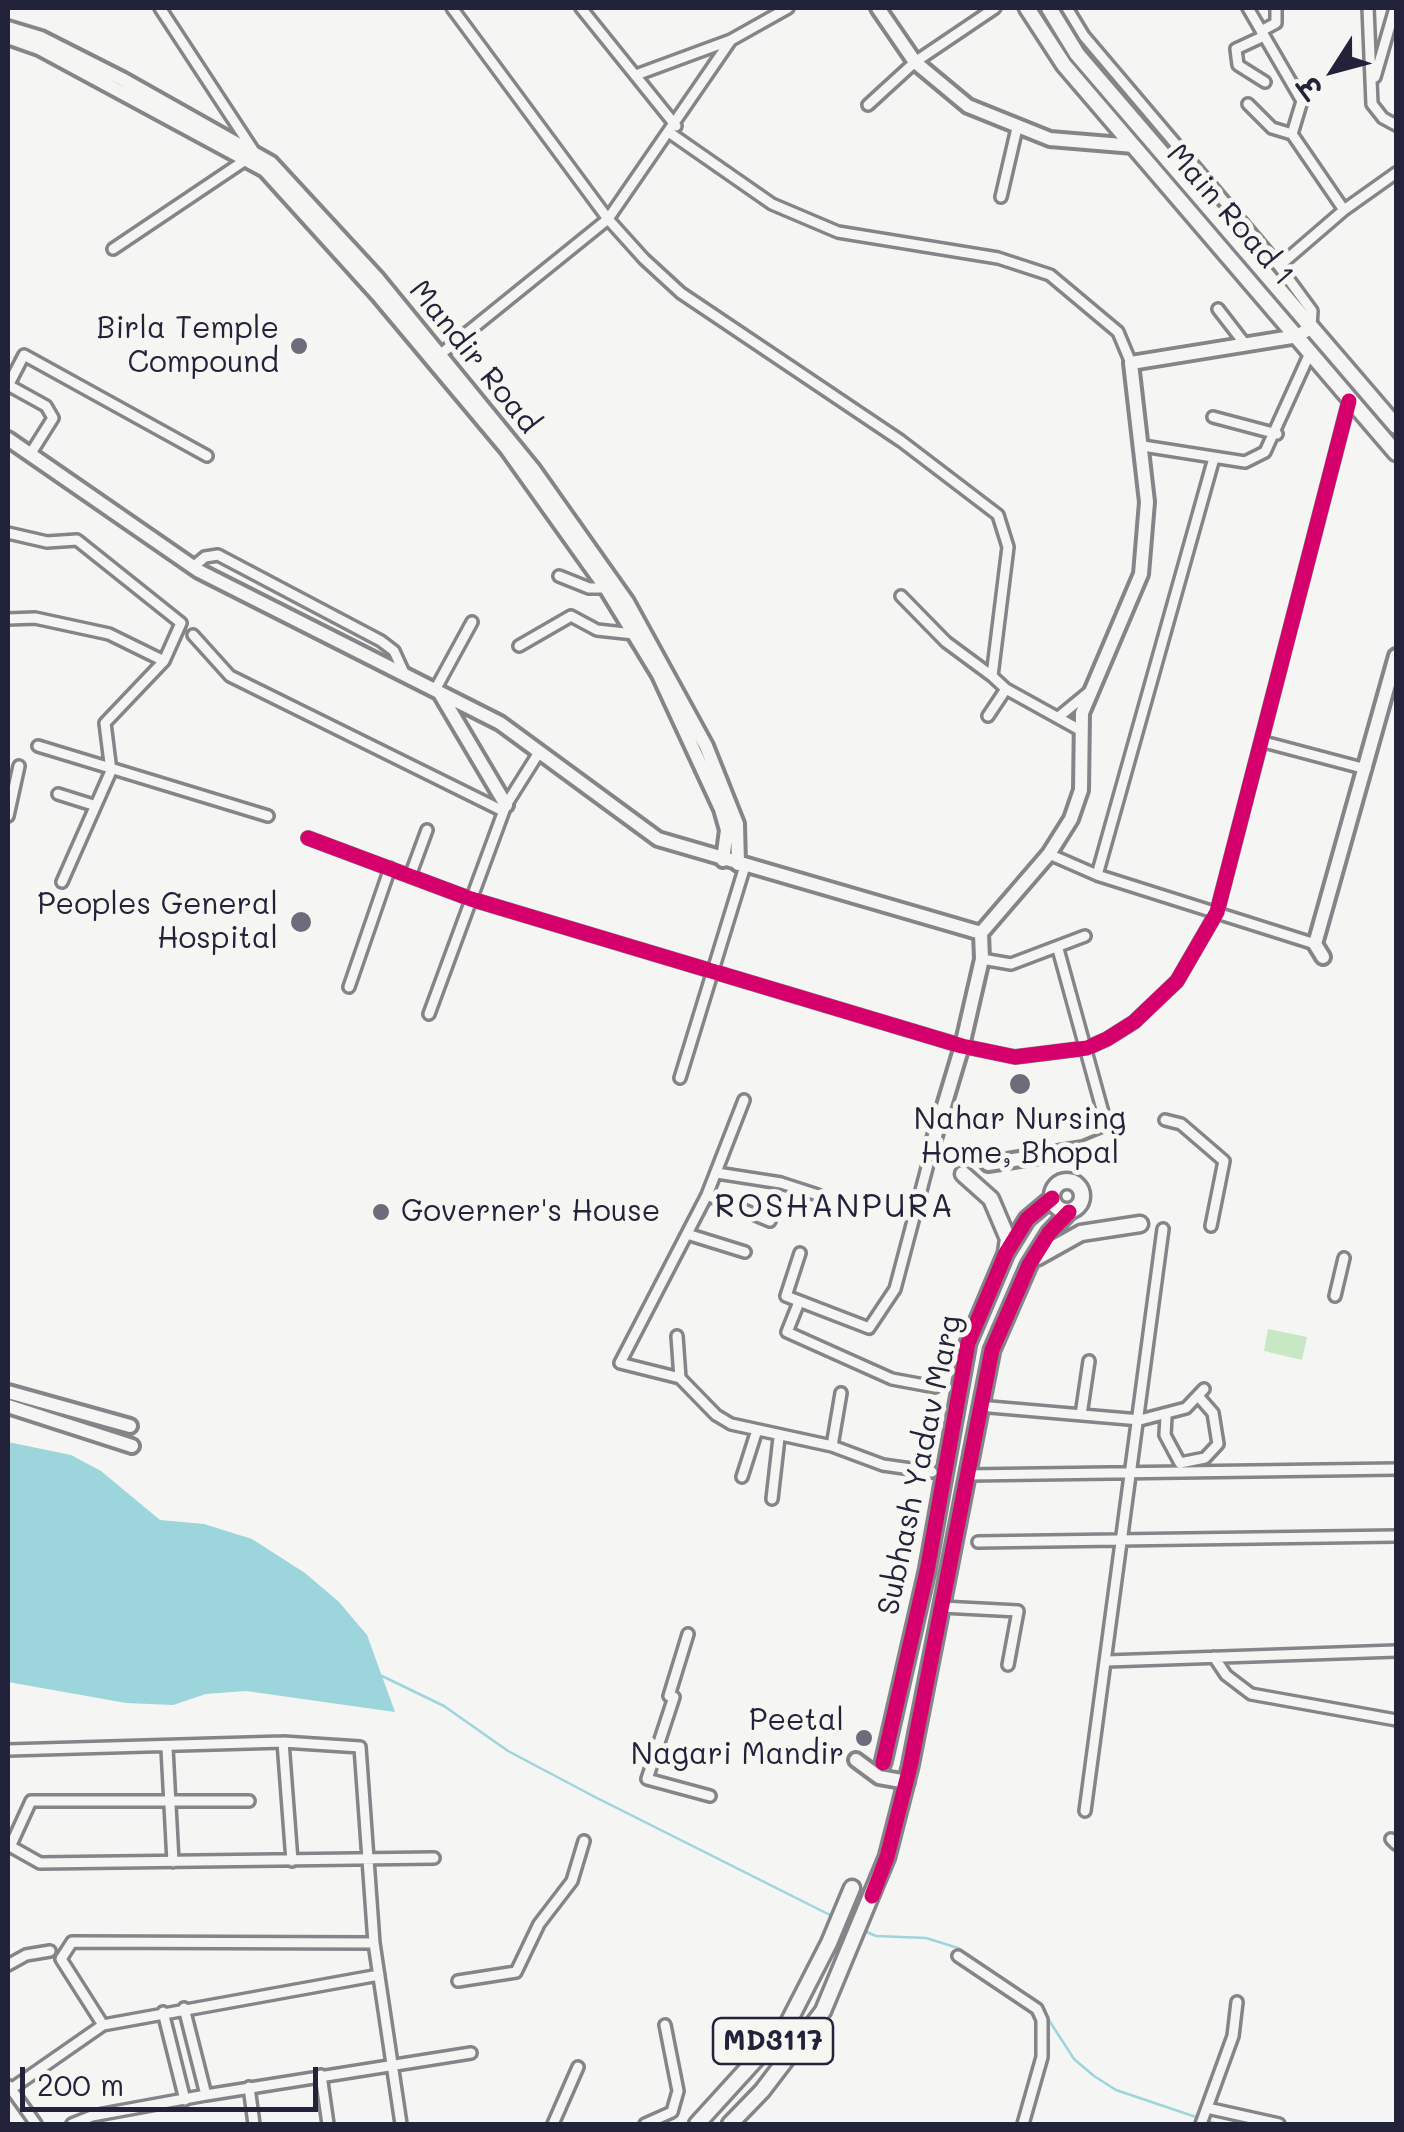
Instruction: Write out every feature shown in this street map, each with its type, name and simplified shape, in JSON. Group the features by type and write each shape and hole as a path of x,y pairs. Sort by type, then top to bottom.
{"main road":[{"name":"Main Road 1","path":"1027,8 1064,65 1134,146 1396,426"},
{"name":"Main Road 1","path":"1049,8 1077,54 1305,332 1310,353 1396,453"},
{"path":"963,1174 991,1199 1008,1239 1006,1252"},
{"path":"1059,1183 1076,1184 1082,1200 1069,1212 1058,1208 1052,1198 1059,1183"},
{"name":"Subhash Yadav Marg","path":"883,1763 926,1571 968,1343 1006,1252 1027,1219 1052,1198"},
{"name":"Subhash Yadav Marg","path":"730,2124 762,2092 822,2011 888,1857 907,1782 992,1350 1028,1265 1048,1233 1069,1212"},
{"path":"1028,1265 1082,1233 1140,1224"},
{"name":"MD3117","path":"698,2124 787,2025 852,1888"}],"street":[{"path":"113,249 251,156 160,8"},
{"path":"452,8 608,219 681,293 901,441 998,515 1008,547 992,676"},
{"path":"581,8 673,130 772,204 838,232 998,258 1050,275 1118,332 1131,363 1143,446 1147,527 1141,574 1089,692 1080,730 1081,790 1072,819 1049,854 982,933 982,959 962,1046 931,1149"},
{"path":"636,76 732,40 788,8"},
{"path":"878,8 915,62 968,106 1050,139 1134,146"},
{"path":"868,105 915,62 995,8"},
{"path":"1066,8 1084,36 1279,266 1312,311 1305,332 1131,363"},
{"path":"1248,8 1302,101 1292,134"},
{"path":"1265,82 1238,65 1236,49 1276,23 1276,8"},
{"path":"1368,8 1372,104 1383,118 1396,125"},
{"path":"1373,84 1395,8"},
{"name":"Mandir Road","path":"8,28 41,38 90,62 251,156 378,295 507,449 606,588 660,675 721,809 735,864"},
{"name":"Mandir Road","path":"8,37 39,48 276,167 308,199 442,353 581,535 664,664 706,746 737,824 735,864"},
{"path":"442,353 608,219 732,40"},
{"path":"1248,104 1272,128 1292,134 1344,210"},
{"path":"1001,196 1017,128"},
{"path":"1279,266 1344,210 1396,173"},
{"path":"1218,309 1245,344"},
{"path":"1143,446 1246,462 1265,452 1277,434 1310,353"},
{"path":"31,453 53,418 46,406 8,386 24,355 207,456"},
{"path":"308,838 471,898 962,1046 1014,1056 1087,1048 1120,1032 1162,997 1182,974 1217,912 1349,402"},
{"path":"1213,416 1277,434"},
{"path":"8,439 192,567 500,723 658,839 982,933"},
{"path":"1097,875 1214,458"},
{"path":"8,533 48,542 78,540 181,623 164,661 105,723 111,770 62,882"},
{"path":"192,567 206,557 218,555 381,641 394,652 406,675"},
{"path":"559,576 590,588 606,588"},
{"path":"902,596 946,642 1006,689 1080,730"},
{"path":"519,646 571,616 597,630 634,634"},
{"path":"8,618 35,618 108,634 164,661"},
{"path":"437,691 472,622"},
{"path":"193,635 230,676 504,808"},
{"path":"1314,944 1396,656"},
{"path":"988,716 1006,689"},
{"path":"437,691 504,808"},
{"path":"1060,716 1089,692"},
{"path":"1264,742 1366,769"},
{"path":"38,746 268,816"},
{"path":"429,1014 504,808 538,754"},
{"path":"8,816 20,766"},
{"path":"58,794 93,806"},
{"path":"410,876 428,830"},
{"path":"1049,854 1097,875 1314,944 1324,957"},
{"path":"680,1078 712,972 735,864"},
{"path":"349,987 390,868"},
{"path":"982,959 1011,964 1084,936"},
{"path":"988,1164 1083,1150 1110,1138 1058,949"},
{"path":"744,1100 717,1174 620,1363 680,1378 716,1416 779,1438 832,1446 883,1465 932,1472"},
{"path":"1165,1120 1181,1124 1224,1161 1212,1226"},
{"path":"800,1253 786,1296 869,1328 899,1276 928,1164"},
{"path":"717,1174 781,1183 818,1194"},
{"path":"707,1194 770,1221"},
{"path":"1085,1812 1134,1473 1164,1229"},
{"path":"687,1234 745,1252"},
{"path":"1336,1296 1344,1258"},
{"path":"799,1302 787,1332 892,1378 934,1388"},
{"path":"678,1336 680,1378"},
{"path":"1081,1415 1090,1362"},
{"path":"8,1392 130,1426"},
{"path":"832,1446 841,1393"},
{"path":"990,1408 1140,1420 1186,1408 1202,1393 1213,1413 1218,1444 1205,1458 1180,1462 1165,1435 1166,1416"},
{"path":"8,1406 132,1446"},
{"path":"742,1477 757,1430"},
{"path":"772,1499 779,1438"},
{"path":"968,1475 1396,1469"},
{"path":"978,1542 1396,1536"},
{"path":"942,1607 1018,1611 1008,1665"},
{"path":"688,1634 647,1779 710,1796"},
{"path":"1107,1661 1396,1652"},
{"path":"1214,1658 1226,1675 1251,1694 1396,1720"},
{"path":"283,1742 292,1861"},
{"path":"8,1750 283,1742 360,1747 374,1943 401,2124"},
{"path":"167,1748 174,1862"},
{"path":"883,1763 864,1756 856,1760 879,1777 907,1782"},
{"path":"249,1801 30,1802 9,1846 40,1862 434,1858"},
{"path":"458,1981 516,1972 539,1924 572,1881 584,1841"},
{"path":"103,2024 61,1959 72,1942 374,1943"},
{"path":"8,1966 26,1955 50,1951"},
{"path":"958,1956 1036,2009 1042,2020 1042,2057 1023,2124"},
{"path":"36,2124 9,2087 103,2024 379,1974"},
{"path":"1237,2002 1232,2036 1203,2116 1279,2124"},
{"path":"184,2008 206,2095"},
{"path":"163,2012 185,2100"},
{"path":"645,2124 672,2112 678,2091 666,2026"},
{"path":"72,2124 92,2116 321,2074 471,2053"},
{"path":"553,2124 578,2067"},
{"path":"321,2074 328,2124"},
{"path":"249,2088 254,2124"}],"green space":[{"path":"1268,1329 1307,1337 1302,1360 1264,1351"}],"water":[{"path":"8,1442 71,1455 101,1471 160,1520 204,1524 252,1539 305,1573 339,1602 367,1635 395,1712 246,1691 206,1694 173,1705 126,1703 8,1682"}],"waterway":[{"path":"382,1676 444,1706 508,1751 832,1916"},
{"path":"862,1930 876,1936 926,1938 958,1948 1034,2002"},
{"path":"1043,2011 1074,2059 1094,2076 1116,2090 1199,2118"},
{"path":"1206,2121 1219,2124"}],"cycle path":[{"path":"308,838 471,899 962,1046 1015,1057 1087,1048 1134,1022 1177,981 1217,912 1349,401"},
{"path":"883,1763 927,1571 968,1343 1006,1253 1027,1219 1052,1198"},
{"path":"872,1896 887,1857 910,1767 992,1350 1029,1265 1049,1233 1069,1212"}],"place":[{"name":"Birla Temple Compound","path":"299,346"},
{"name":"Peoples General Hospital","path":"301,922"},
{"name":"Nahar Nursing Home, Bhopal","path":"1020,1084"},
{"name":"Governer's House","path":"381,1212"},
{"name":"Peetal Nagari Mandir","path":"864,1738"}],"district":[{"name":"ROSHANPURA","path":"835,1207"}]}
